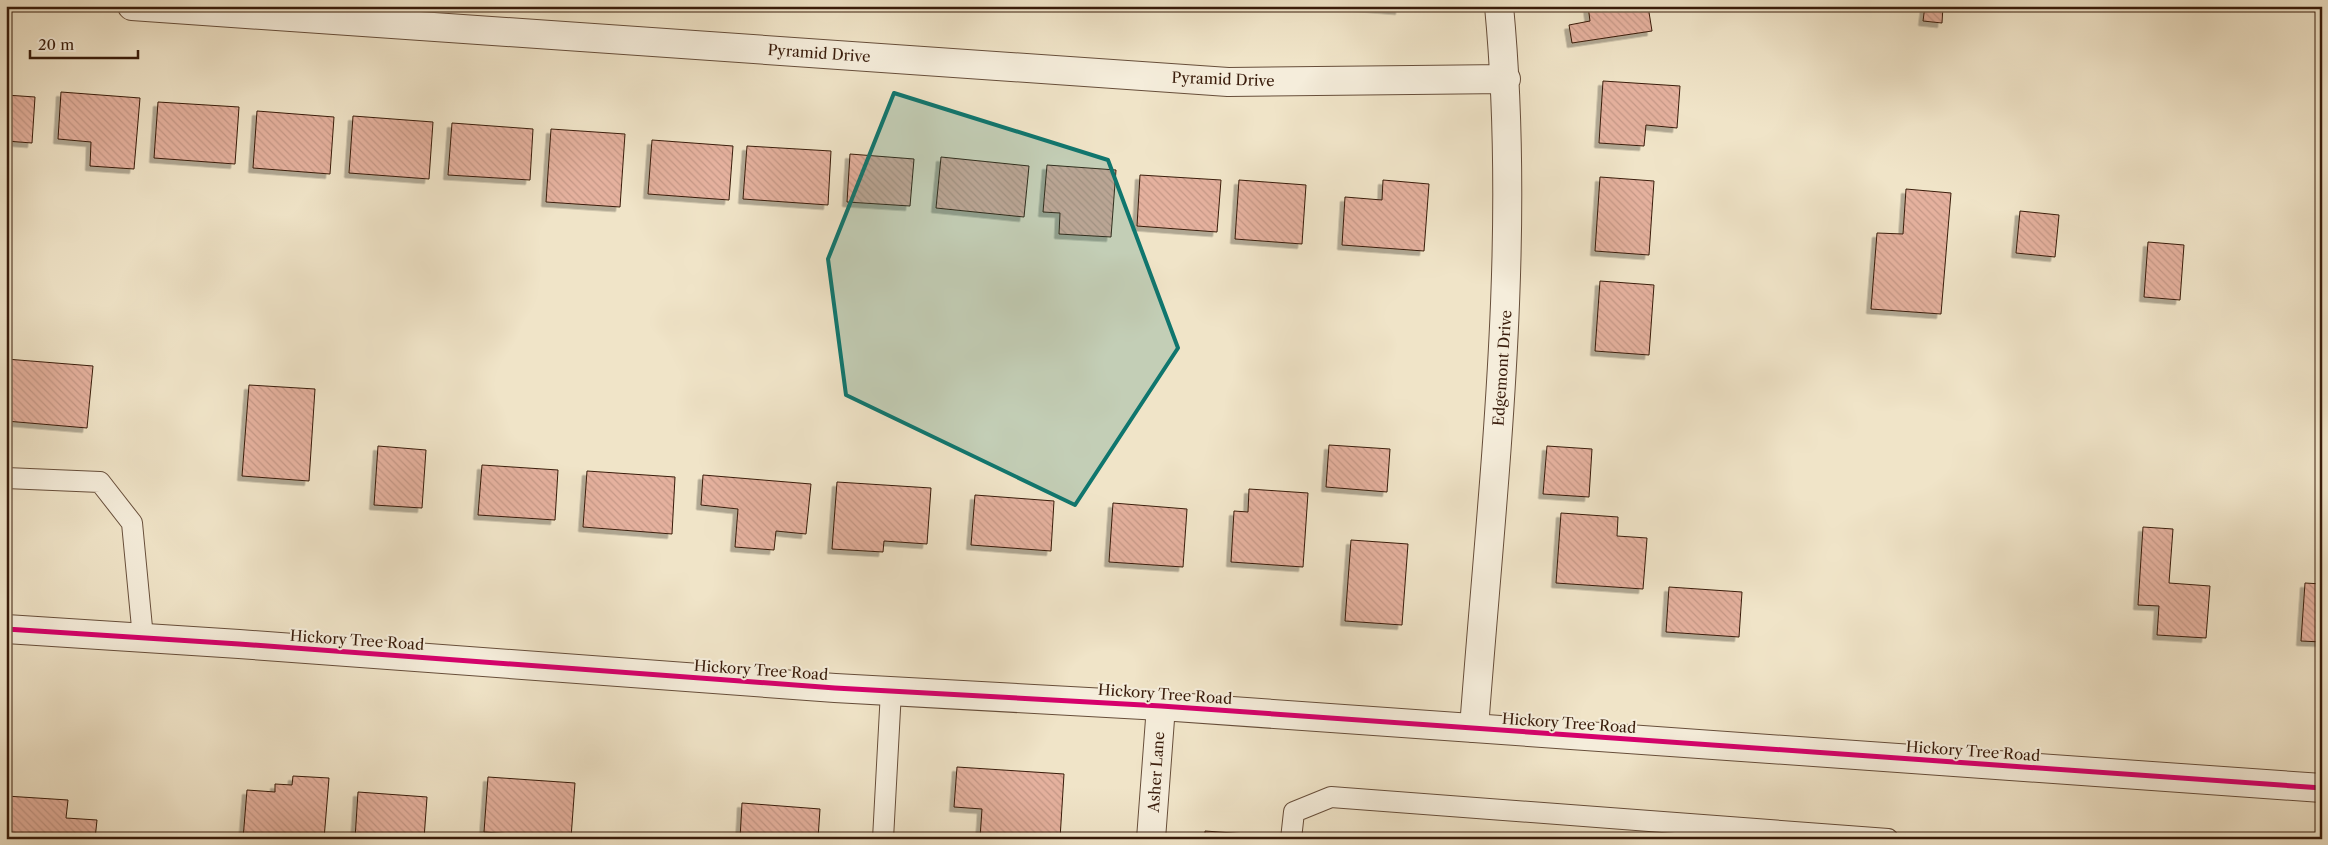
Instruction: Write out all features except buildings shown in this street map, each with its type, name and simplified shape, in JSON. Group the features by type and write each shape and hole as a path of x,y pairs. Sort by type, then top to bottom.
{"street":[{"name":"Pyramid Drive","path":"132,6 1228,82 1506,79"},
{"name":"Edgemont Drive","path":"1474,728 1506,313 1506,79 1499,6"},
{"name":"Hickory Tree Road","path":"6,629 891,691 1161,706 2322,788"},
{"name":"Asher Lane","path":"1151,839 1161,706"}],"lane":[{"path":"6,478 100,482 132,523 143,638"},
{"path":"883,839 891,691"},
{"path":"1291,839 1294,812 1331,797 1888,839"}],"highlighted area":[{"path":"894,93 1108,160 1178,348 1075,505 846,395 828,259"}],"cycle path":[{"path":"6,629 239,644 835,688 1161,706 2322,788"}]}
